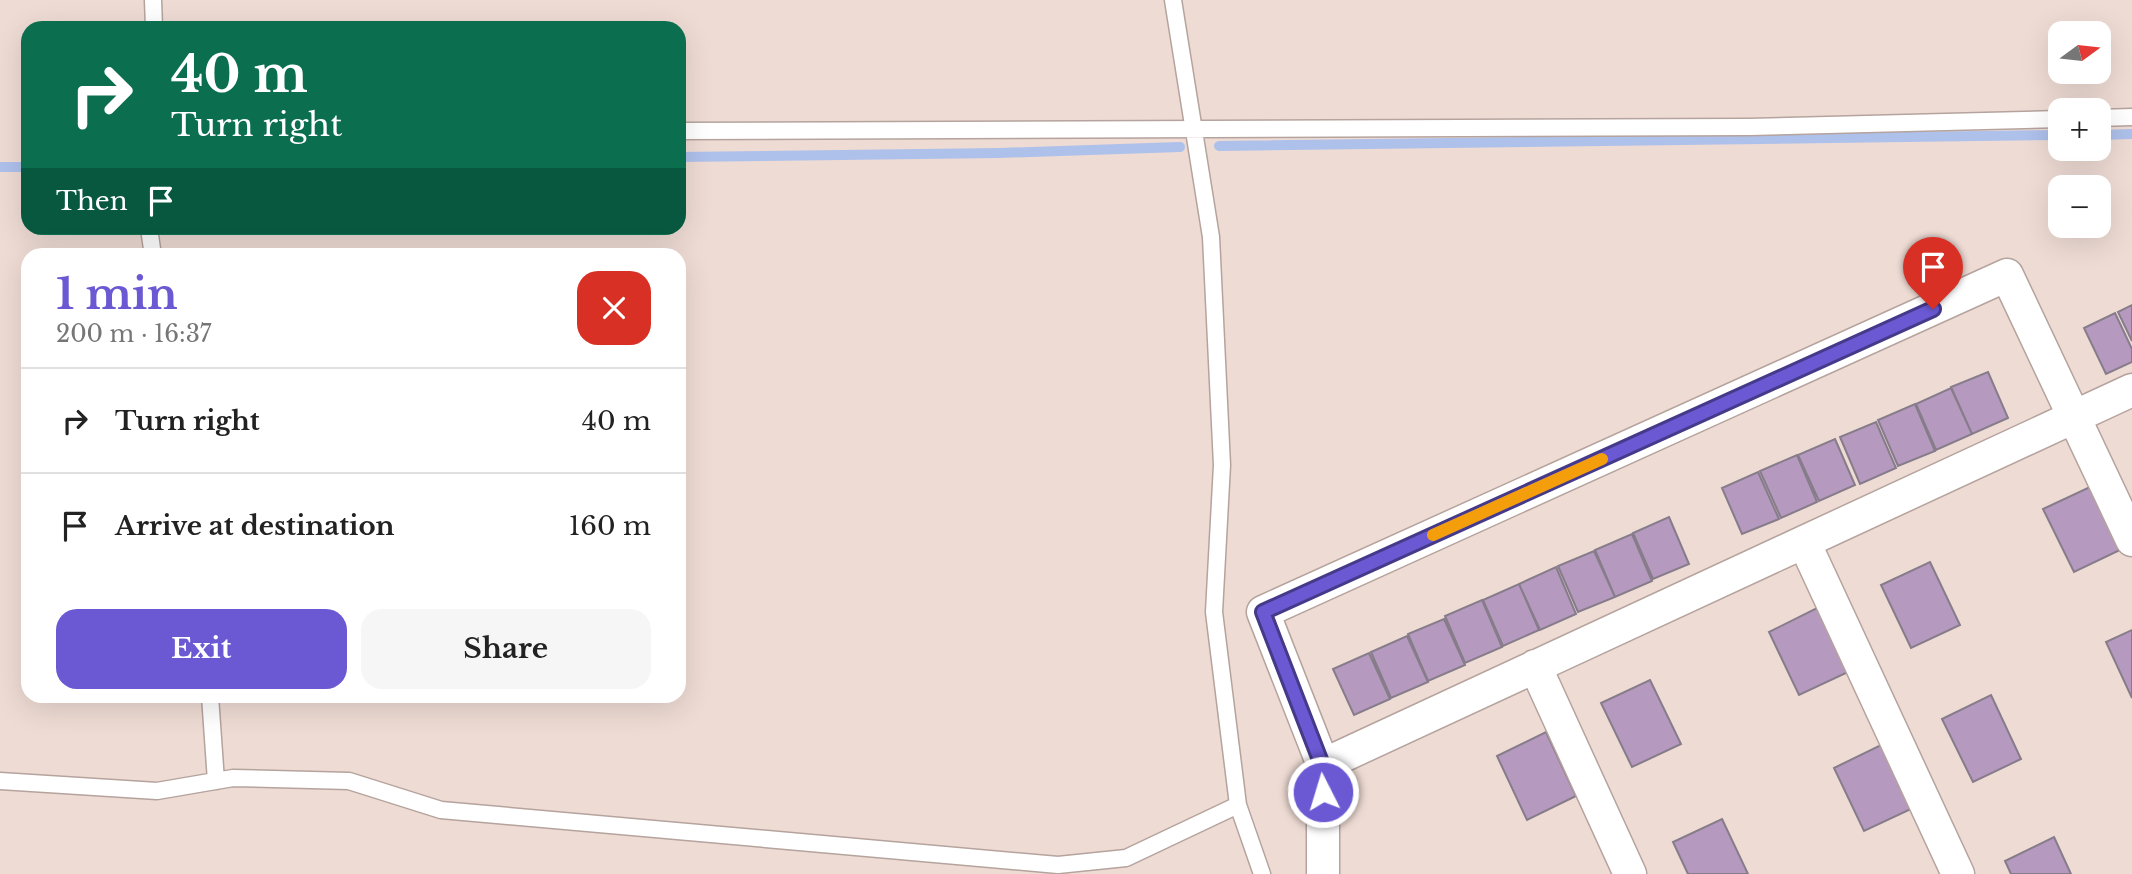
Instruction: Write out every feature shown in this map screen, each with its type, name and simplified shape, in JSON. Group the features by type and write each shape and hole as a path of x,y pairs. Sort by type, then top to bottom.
{"street":[{"path":"1323,874 1322,765 1263,612 2007,275 2132,540"},
{"path":"1322,765 2132,390"},
{"path":"1804,542 1958,874"},
{"path":"1535,666 1630,874"}],"lane":[{"path":"153,0 154,21"},
{"path":"1172,0 1211,237 1221,452 1214,611 1238,805 1262,874"},
{"path":"2111,118 2132,117"},
{"path":"686,131 1749,127 2048,119"},
{"path":"210,703 216,781"},
{"path":"0,781 157,791 233,778 349,781 441,810 1058,865 1126,858 1238,805"}],"building":[{"path":"2132,305 2132,341 2118,312"},
{"path":"2115,313 2132,349 2132,362 2106,374 2084,328"},
{"path":"1988,372 2008,418 1972,434 1951,387"},
{"path":"1951,388 1972,434 1936,450 1916,404"},
{"path":"1915,404 1935,451 1898,466 1878,420"},
{"path":"1876,422 1896,468 1860,484 1840,437"},
{"path":"1835,439 1855,485 1819,501 1798,455"},
{"path":"1797,455 1817,502 1781,518 1760,471"},
{"path":"1758,472 1779,519 1742,534 1722,488"},
{"path":"2092,486 2122,549 2074,572 2043,509"},
{"path":"1669,517 1689,564 1653,579 1633,533"},
{"path":"1632,534 1652,581 1615,597 1595,550"},
{"path":"1594,551 1615,597 1578,612 1558,566"},
{"path":"1930,562 1960,625 1911,648 1881,585"},
{"path":"1556,567 1576,614 1540,630 1519,584"},
{"path":"1519,584 1539,630 1503,646 1483,600"},
{"path":"1482,600 1502,647 1465,663 1445,616"},
{"path":"1817,608 1848,672 1799,695 1769,632"},
{"path":"1444,619 1465,665 1428,681 1408,634"},
{"path":"2132,630 2132,698 2106,642"},
{"path":"1407,636 1428,682 1391,698 1371,652"},
{"path":"1369,653 1390,699 1354,715 1333,669"},
{"path":"1650,680 1681,744 1632,767 1601,703"},
{"path":"1991,695 2021,759 1973,782 1942,719"},
{"path":"1546,732 1576,796 1527,820 1497,756"},
{"path":"1883,744 1913,808 1864,831 1834,768"},
{"path":"1722,819 1748,874 1688,874 1673,842"},
{"path":"2054,837 2071,874 2011,874 2005,861"}],"waterway":[{"path":"2111,135 2132,134"},
{"path":"1219,146 2048,135"},
{"path":"686,157 999,153 1180,147"},
{"path":"0,167 21,167"}],"slow traffic":[{"path":"1433,535 1602,459"}],"route":[{"path":"1323,792 1322,765 1263,612 1933,309"}]}
